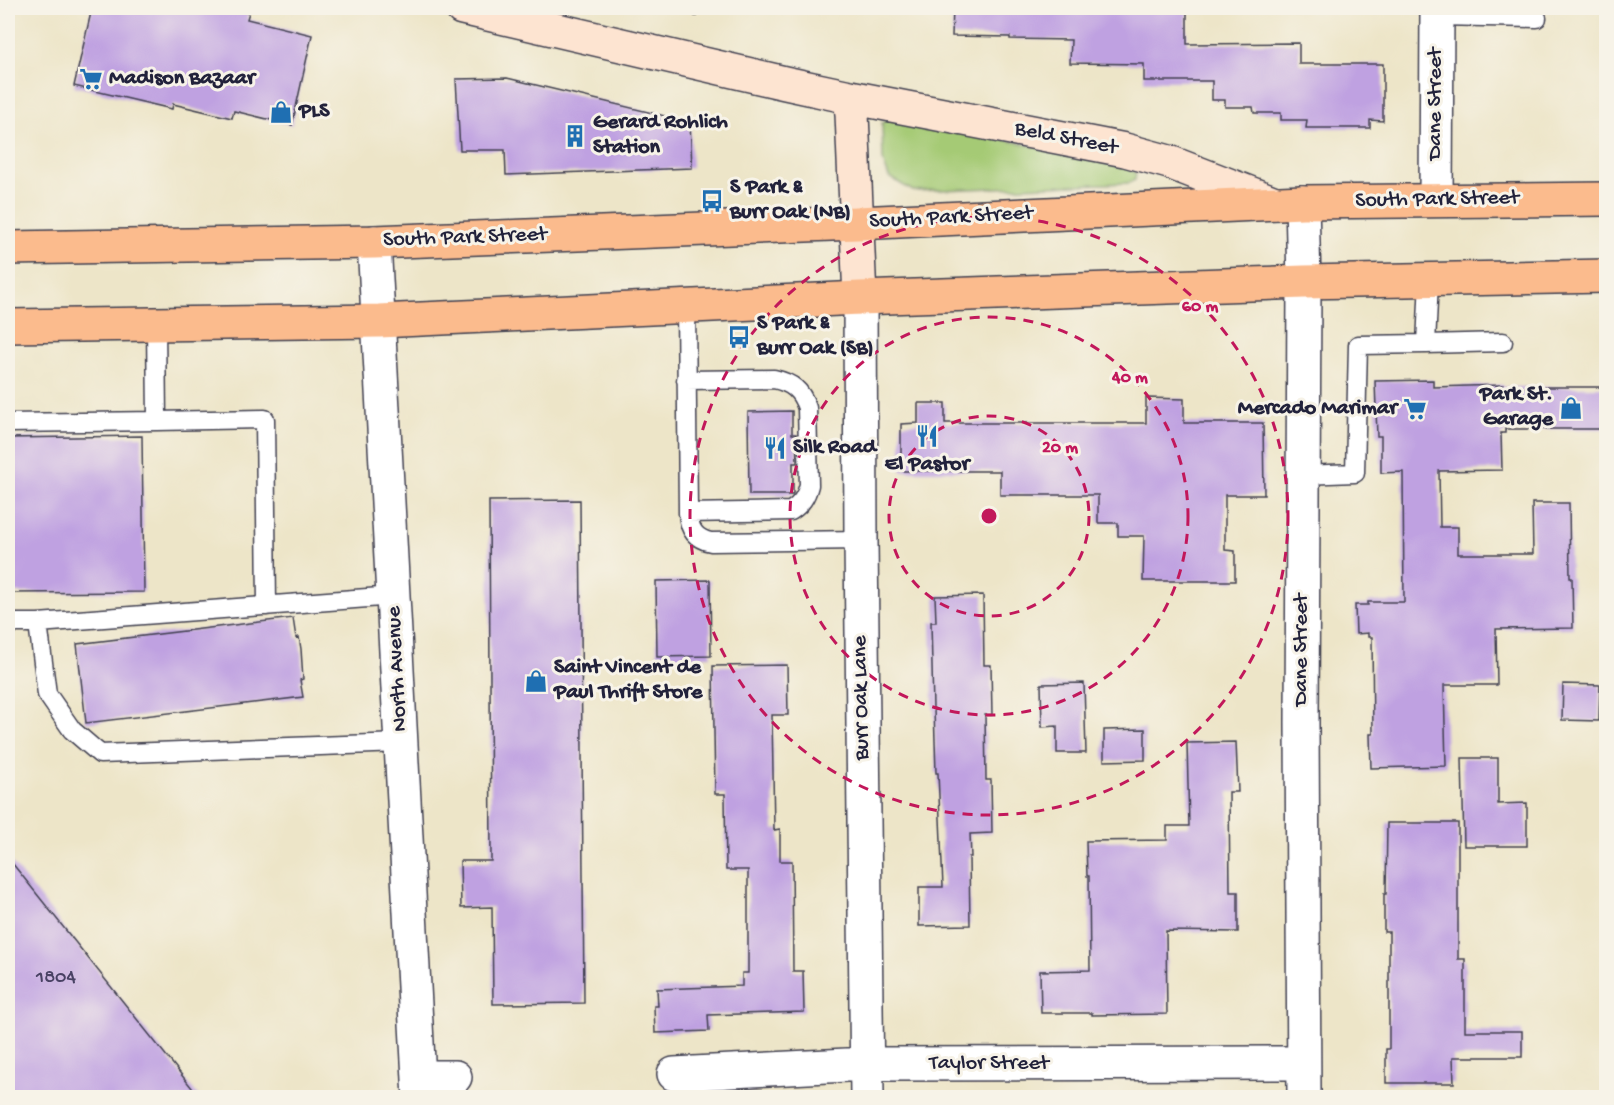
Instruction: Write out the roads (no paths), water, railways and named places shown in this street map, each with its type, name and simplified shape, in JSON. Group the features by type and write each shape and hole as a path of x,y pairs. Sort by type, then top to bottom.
{"main road":[{"name":"South Park Street","path":"8,248 374,242 857,223 1288,202 1606,199"},
{"path":"8,326 379,321 860,298 1304,282 1606,276"}],"street":[{"name":"Beld Street","path":"462,8 850,97 1125,150 1169,162 1288,202"},
{"name":"Dane Street","path":"1436,200 1437,12"},
{"path":"850,97 860,298"},
{"name":"Dane Street","path":"1288,202 1304,282 1302,746 1304,1098"},
{"name":"North Avenue","path":"374,242 420,1087"},
{"name":"Burr Oak Lane","path":"860,298 867,1098"},
{"name":"Taylor Street","path":"674,1074 866,1064 1303,1063"},
{"path":"420,1087 455,1077"}],"lane":[{"path":"1437,12 1537,18"},
{"path":"1426,344 1429,280"},
{"path":"686,306 688,513 690,528 695,535 703,541 711,542 861,540"},
{"path":"156,323 157,421"},
{"path":"1303,475 1356,473 1358,345 1503,342"},
{"path":"686,380 774,379 786,381 796,387 807,408 809,485 807,494 791,511 688,513"},
{"path":"8,423 265,419 267,606"},
{"path":"8,623 394,596"},
{"path":"38,622 47,694 72,730 100,754 401,743"}],"place":[{"name":"Madison Bazaar","path":"91,79"},
{"name":"PLS","path":"281,112"},
{"name":"Gerard Rohlich Station","path":"575,136"},
{"name":"S Park & Burr Oak (NB)","path":"712,201"},
{"name":"S Park & Burr Oak (SB)","path":"739,337"},
{"name":"Park St. Garage","path":"1571,408"},
{"name":"Mercado Marimar","path":"1415,409"},
{"name":"El Pastor","path":"927,436"},
{"name":"Silk Road","path":"775,448"},
{"name":"Saint Vincent de Paul Thrift Store","path":"536,681"}]}
